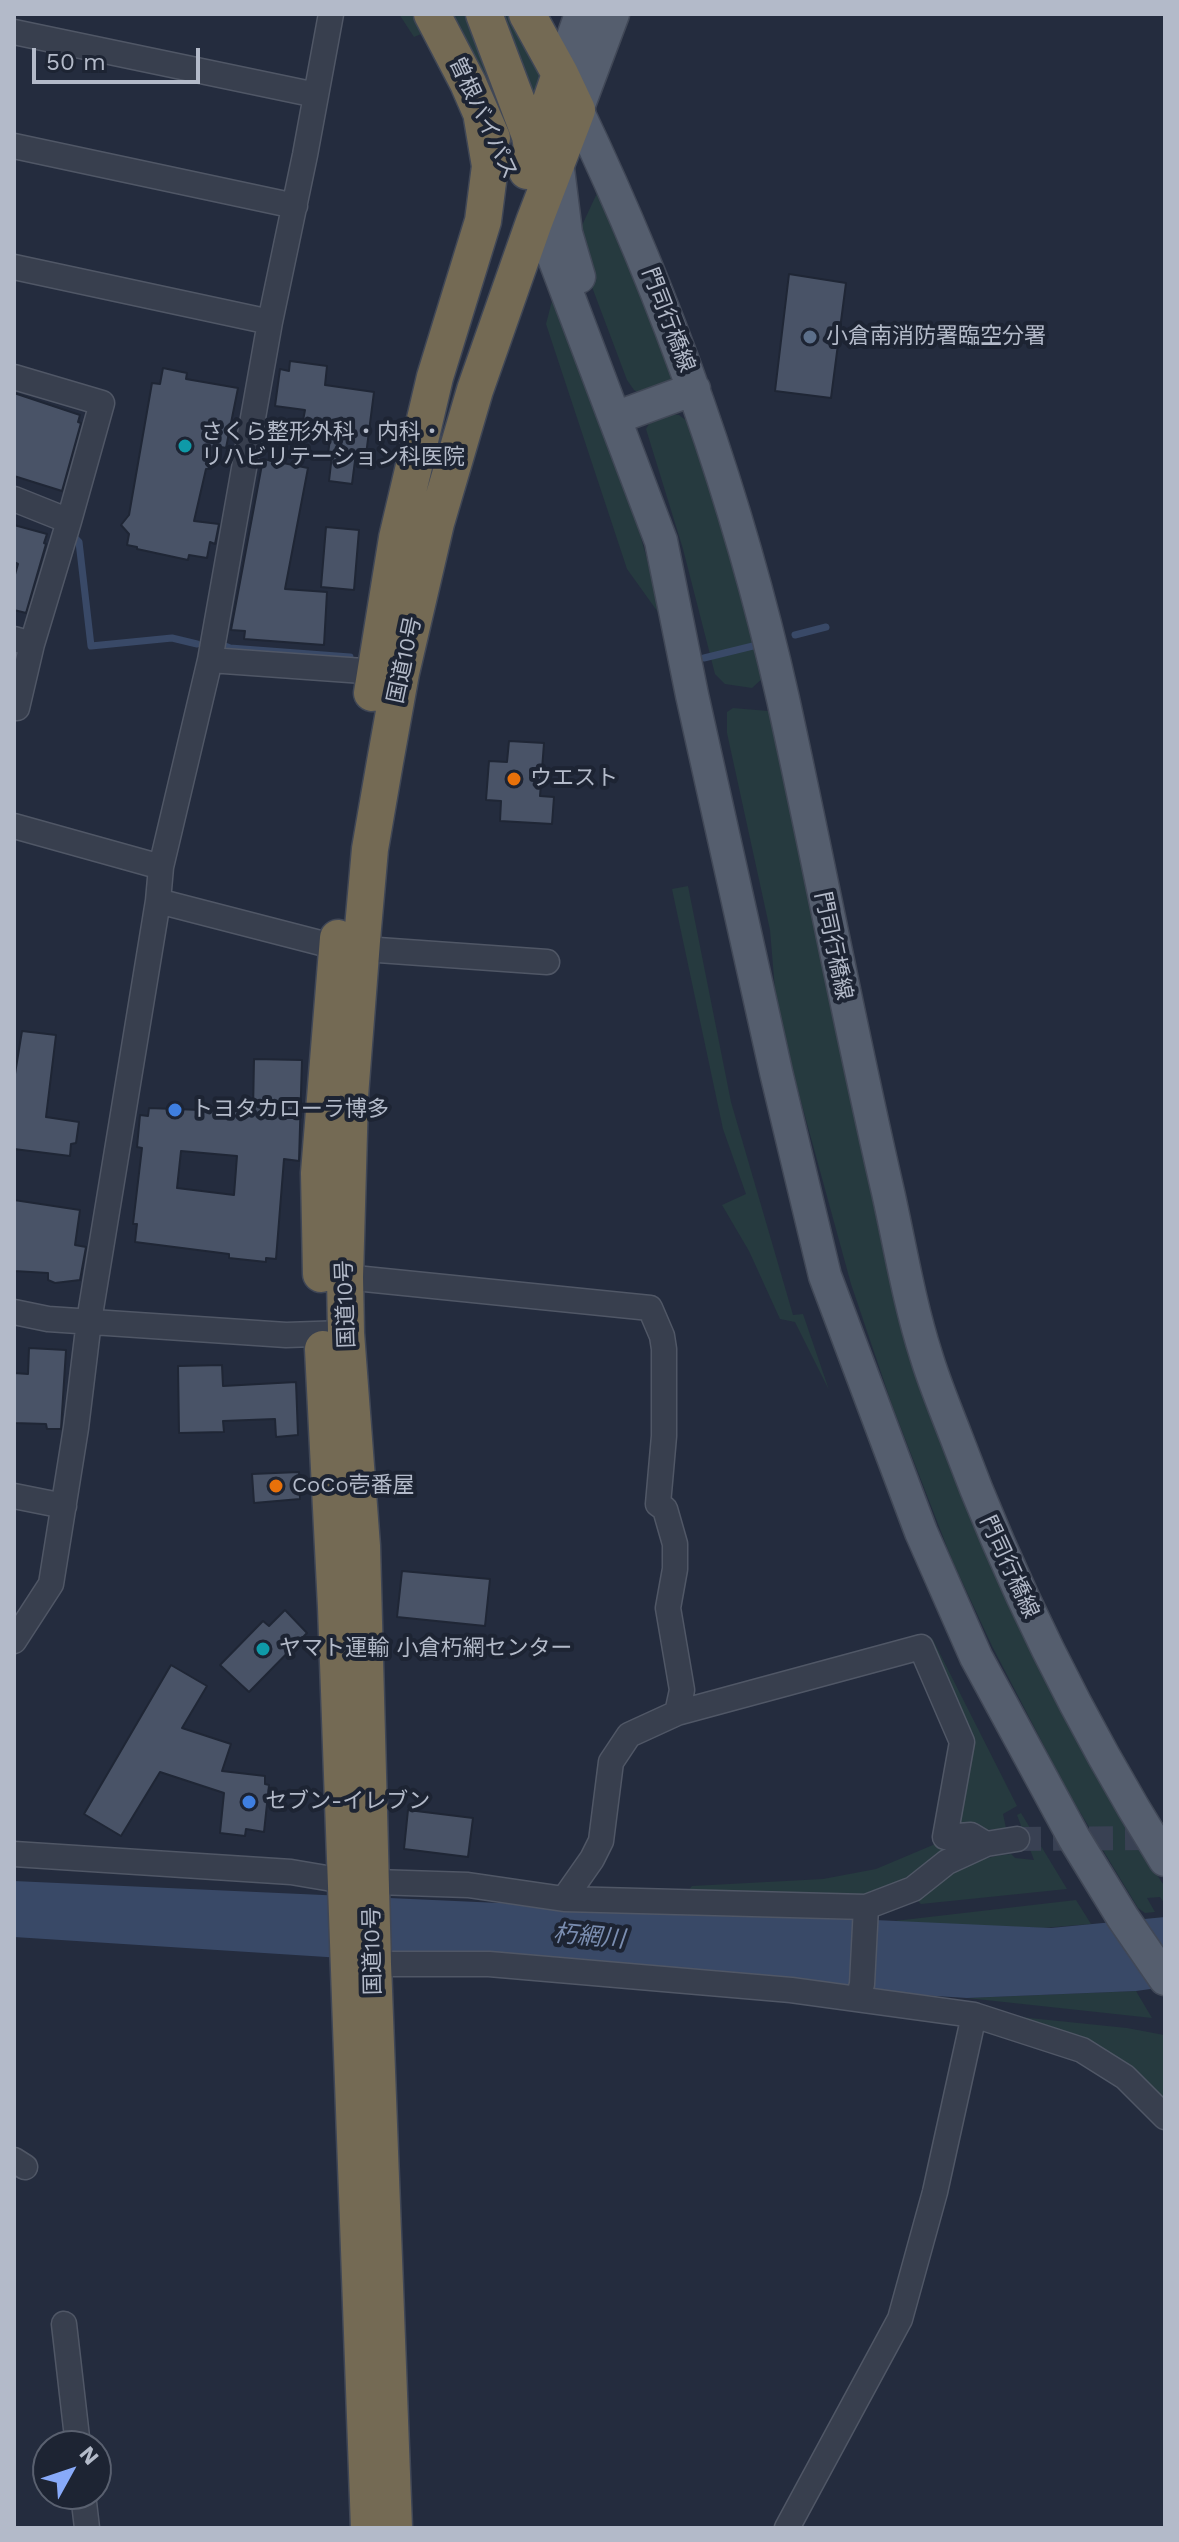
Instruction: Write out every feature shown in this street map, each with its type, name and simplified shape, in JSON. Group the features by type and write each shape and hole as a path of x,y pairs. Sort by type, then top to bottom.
{"highway":[{"name":"曽根バイパス","path":"432,14 468,83 482,118 542,175"},
{"path":"484,14 542,175"},
{"path":"384,634 439,434 542,175 560,74 527,14"},
{"path":"482,118 505,133 542,175"},
{"name":"国道10号","path":"369,2528 358,1881 362,1546 334,1334 319,1173 349,948 370,849 388,673 384,634 397,538 432,391 483,221 490,166 482,118"},
{"name":"国道10号","path":"388,673 542,175"},
{"name":"国道10号","path":"334,1334 345,1277 350,1096 349,948"},
{"name":"国道10号","path":"361,1964 394,2528"}],"main road":[{"path":"560,74 581,14"},
{"path":"613,14 542,175 623,415"},
{"name":"門司行橋線","path":"542,175 599,157 637,239 694,389 740,533 767,632 855,1050 925,1354 983,1509 1033,1619 1122,1792 1165,1860"},
{"path":"542,175 560,201 578,275 661,541 776,1072 825,1276 921,1532 976,1657 1074,1838 1165,1979"},
{"path":"623,415 694,389"}],"street":[{"path":"18,14 14,30 316,95"},
{"path":"14,1641 51,1584 161,867 210,660 270,322 331,14"},
{"path":"14,146 295,206"},
{"path":"14,267 270,322"},
{"path":"14,377 102,403 69,521 23,642 17,708"},
{"path":"14,499 69,521"},
{"path":"210,660 388,673"},
{"path":"14,826 161,867"},
{"path":"158,901 349,948 547,962"},
{"path":"345,1277 650,1308 664,1349 664,1436 658,1504 665,1509 675,1544 675,1569 668,1608 682,1690 677,1713"},
{"path":"14,1312 48,1319 286,1335 334,1334"},
{"path":"14,1496 64,1506"},
{"path":"564,1899 601,1841 611,1762 629,1735 677,1713 921,1647 962,1742 945,1837 971,1835 986,1844"},
{"path":"14,1854 291,1872 358,1881 468,1885 564,1899 865,1918 913,1889 947,1862 986,1844 1017,1839"},
{"path":"860,1992 865,1918"},
{"path":"361,1964 489,1964 791,1990 860,1992 974,2015 1082,2050 1125,2077 1165,2117"},
{"path":"787,2528 900,2319 935,2192 974,2015"},
{"path":"64,2324 76,2430"}],"green space":[{"path":"399,14 416,14 426,32 414,37"},
{"path":"448,14 470,14 507,115 494,107"},
{"path":"499,14 513,14 549,81 538,108"},
{"path":"598,191 616,229 673,377 671,386 642,395 627,380 586,271 578,234"},
{"path":"554,293 627,492 660,615 627,569 546,324"},
{"path":"668,414 679,415 692,425 708,472 764,677 752,688 725,684 715,674 683,549 646,429 649,424"},
{"path":"733,708 772,713 885,1261 906,1336 958,1484 1008,1605 1080,1744 1165,1887 1165,1904 1160,1897 1147,1898 1155,1912 1145,1913 1138,1908 1069,1794 992,1646 952,1560 892,1405 851,1284 777,1014 770,930 727,733 727,712"},
{"path":"688,886 731,1102 793,1315 803,1314 829,1390 795,1322 780,1319 749,1251 722,1205 746,1194 723,1129 672,889"},
{"path":"932,1638 1017,1806 1003,1814 1006,1828 949,1834 966,1742"},
{"path":"1021,1813 1067,1889 921,1904 917,1900 949,1876 983,1859 1011,1854 1015,1858 1034,1860 1017,1815"},
{"path":"972,1839 942,1852 888,1887 858,1896 684,1896 692,1886 823,1879 876,1869 940,1842"},
{"path":"1076,1900 1091,1924 1042,1928 886,1922"},
{"path":"1136,1991 1152,2018 967,1998"},
{"path":"1000,2015 1127,2028 1164,2035 1165,2102"}],"water":[{"name":"朽網川","path":"14,1881 1051,1928 1165,1917 1165,1987 967,1998 14,1937"}],"building":[{"name":"小倉南消防署臨空分署","path":"789,274 846,283 831,398 775,391"},
{"path":"290,361 327,366 325,385 374,392 366,455 356,453 352,484 329,481 331,431 302,426 305,410 275,406 280,369 289,371"},
{"name":"さくら整形外科・内科・ リハビリテーション科医院","path":"163,368 187,373 186,379 238,388 226,448 216,446 211,469 206,469 194,521 219,524 215,544 210,542 207,558 189,555 188,560 137,549 127,545 129,534 121,525 129,515 152,383 160,384"},
{"path":"14,393 80,415 78,422 81,423 62,491 14,476"},
{"path":"263,459 308,468 285,589 327,592 324,645 244,639 245,631 231,630"},
{"path":"14,525 47,534 26,613 14,610 14,578 18,564 14,562"},
{"path":"326,527 359,530 354,590 321,587"},
{"name":"ウエスト","path":"509,741 544,743 540,796 554,797 552,824 500,821 501,801 486,800 489,761 507,762"},
{"path":"22,1031 56,1035 46,1117 79,1122 76,1143 71,1144 70,1156 14,1149 14,1080"},
{"path":"254,1059 302,1060 299,1161 284,1159 276,1259 266,1258 266,1262 229,1258 229,1254 135,1242 137,1224 133,1224 142,1148 137,1147 140,1115 148,1116 149,1108 253,1112","holes":["181,1151 237,1156 234,1195 177,1188"]},
{"path":"14,1200 80,1210 75,1245 86,1247 80,1280 55,1283 48,1280 48,1273 14,1271"},
{"path":"29,1348 66,1350 61,1429 47,1429 46,1424 14,1423 14,1373 28,1374"},
{"path":"222,1365 223,1386 296,1382 298,1435 276,1437 275,1419 223,1421 224,1432 179,1433 178,1366"},
{"name":"CoCo壱番屋","path":"299,1472 300,1499 254,1503 252,1474"},
{"path":"402,1571 490,1579 485,1626 397,1617"},
{"name":"ヤマト運輸 小倉朽網センター","path":"285,1610 307,1633 249,1692 220,1665 263,1621 269,1626"},
{"path":"171,1665 207,1686 182,1728 231,1744 222,1771 265,1776 265,1784 269,1785 264,1832 246,1829 245,1836 220,1833 224,1793 160,1772 121,1836 84,1814"},
{"path":"408,1810 473,1818 468,1857 404,1849"}],"waterway":[{"path":"76,539 79,542 91,646 172,638 197,644"},
{"path":"795,635 826,627"},
{"path":"220,644 230,648 350,657"},
{"path":"704,658 757,645"}],"tunnel":[{"path":"1017,1839 1163,1838"}],"place":[{"name":"小倉南消防署臨空分署","path":"810,337"},
{"name":"さくら整形外科・内科・ リハビリテーション科医院","path":"185,446"},
{"name":"ウエスト","path":"514,779"},
{"name":"トヨタカローラ博多","path":"175,1110"},
{"name":"CoCo壱番屋","path":"276,1486"},
{"name":"ヤマト運輸 小倉朽網センター","path":"263,1649"},
{"name":"セブン-イレブン","path":"249,1802"}]}
